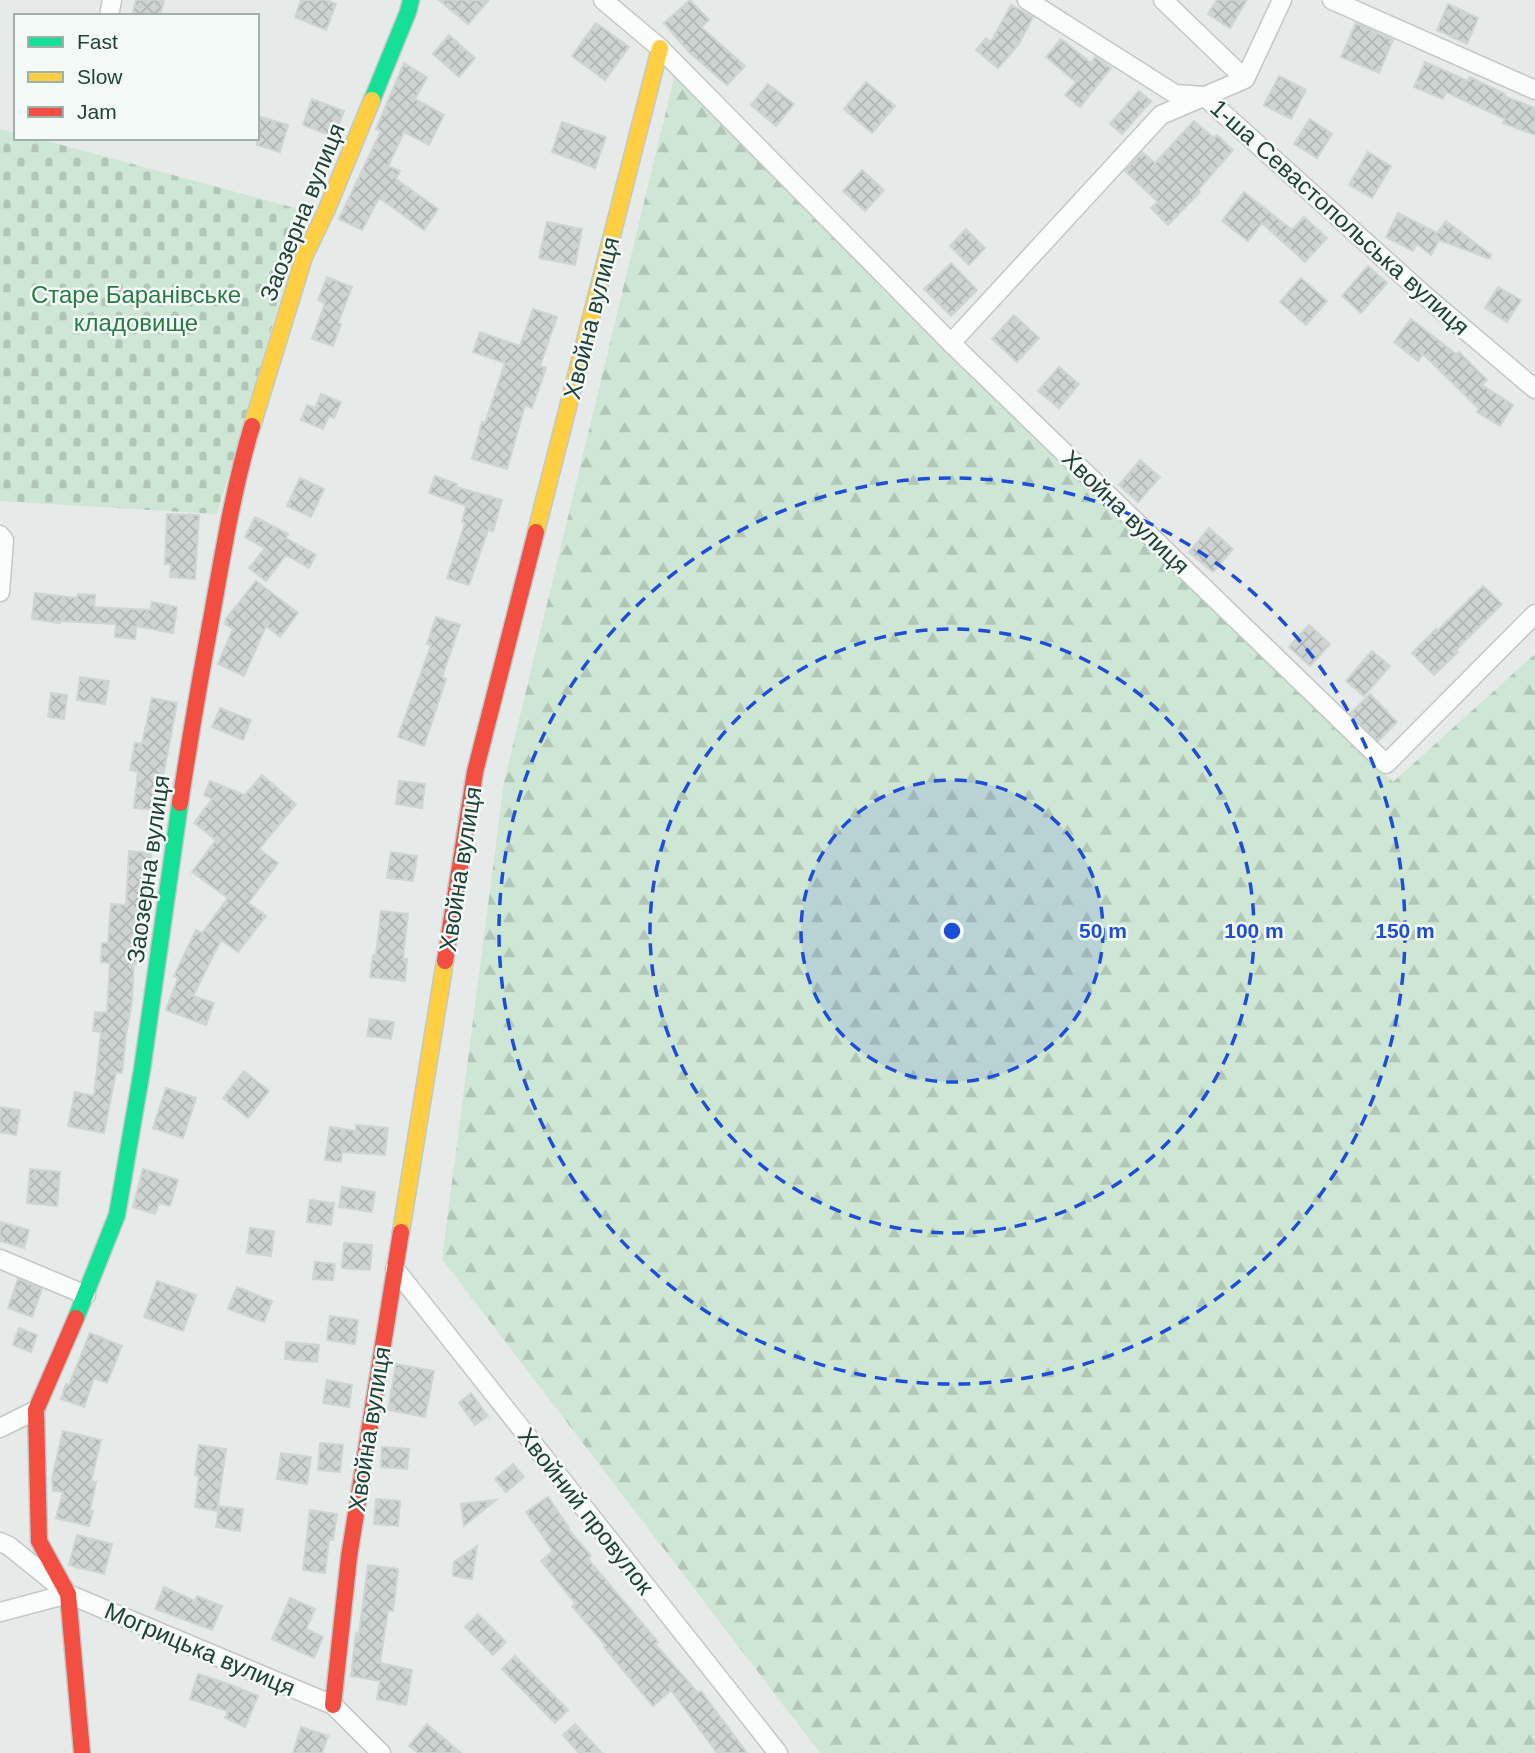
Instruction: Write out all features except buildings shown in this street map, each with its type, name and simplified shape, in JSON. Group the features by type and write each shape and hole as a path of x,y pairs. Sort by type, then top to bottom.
{"street":[{"name":"Заозерна вулиця","path":"82,1753 68,1594 39,1541 36,1410 117,1215 142,1070 190,737 239,469 304,257 327,209 411,0"},
{"name":"Хвойна вулиця","path":"603,0 660,48 951,343 1386,764 1535,614"},
{"name":"1-ша Севастопольська вулиця","path":"1027,0 1175,94 1204,96 1423,294 1535,389"},
{"path":"1163,0 1245,79"},
{"path":"951,343 1160,115 1245,79 1282,0"},
{"path":"1332,0 1535,90"},
{"name":"Хвойна вулиця","path":"333,1705 349,1557 475,772 660,48"},
{"path":"0,535 5,540 0,592"},
{"path":"0,1259 86,1295"},
{"name":"Хвойний провулок","path":"395,1269 778,1753"},
{"path":"0,1428 36,1410"},
{"name":"Могрицька вулиця","path":"0,1542 9,1546 68,1594 333,1705 379,1752"},
{"path":"0,1612 68,1594"}],"green space":[{"path":"675,74 934,340 1393,782 1535,654 1535,1753 820,1753 442,1259 504,782"},
{"name":"Старе Баранівське кладовище","path":"0,129 14,132 14,140 43,140 306,211 217,514 0,501"}],"traffic: fast":[{"path":"372,100 411,0"},
{"path":"76,1318 117,1215 142,1070 180,803"}],"traffic: slow":[{"path":"536,532 660,48"},
{"path":"252,426 304,257 372,100"},
{"path":"401,1232 445,961"}],"traffic: jam":[{"path":"180,803 225,540 252,426"},
{"path":"445,961 475,772 536,532"},
{"path":"333,1705 349,1557 401,1232"},
{"path":"76,1318 36,1410 39,1541 68,1594 82,1753"}]}
